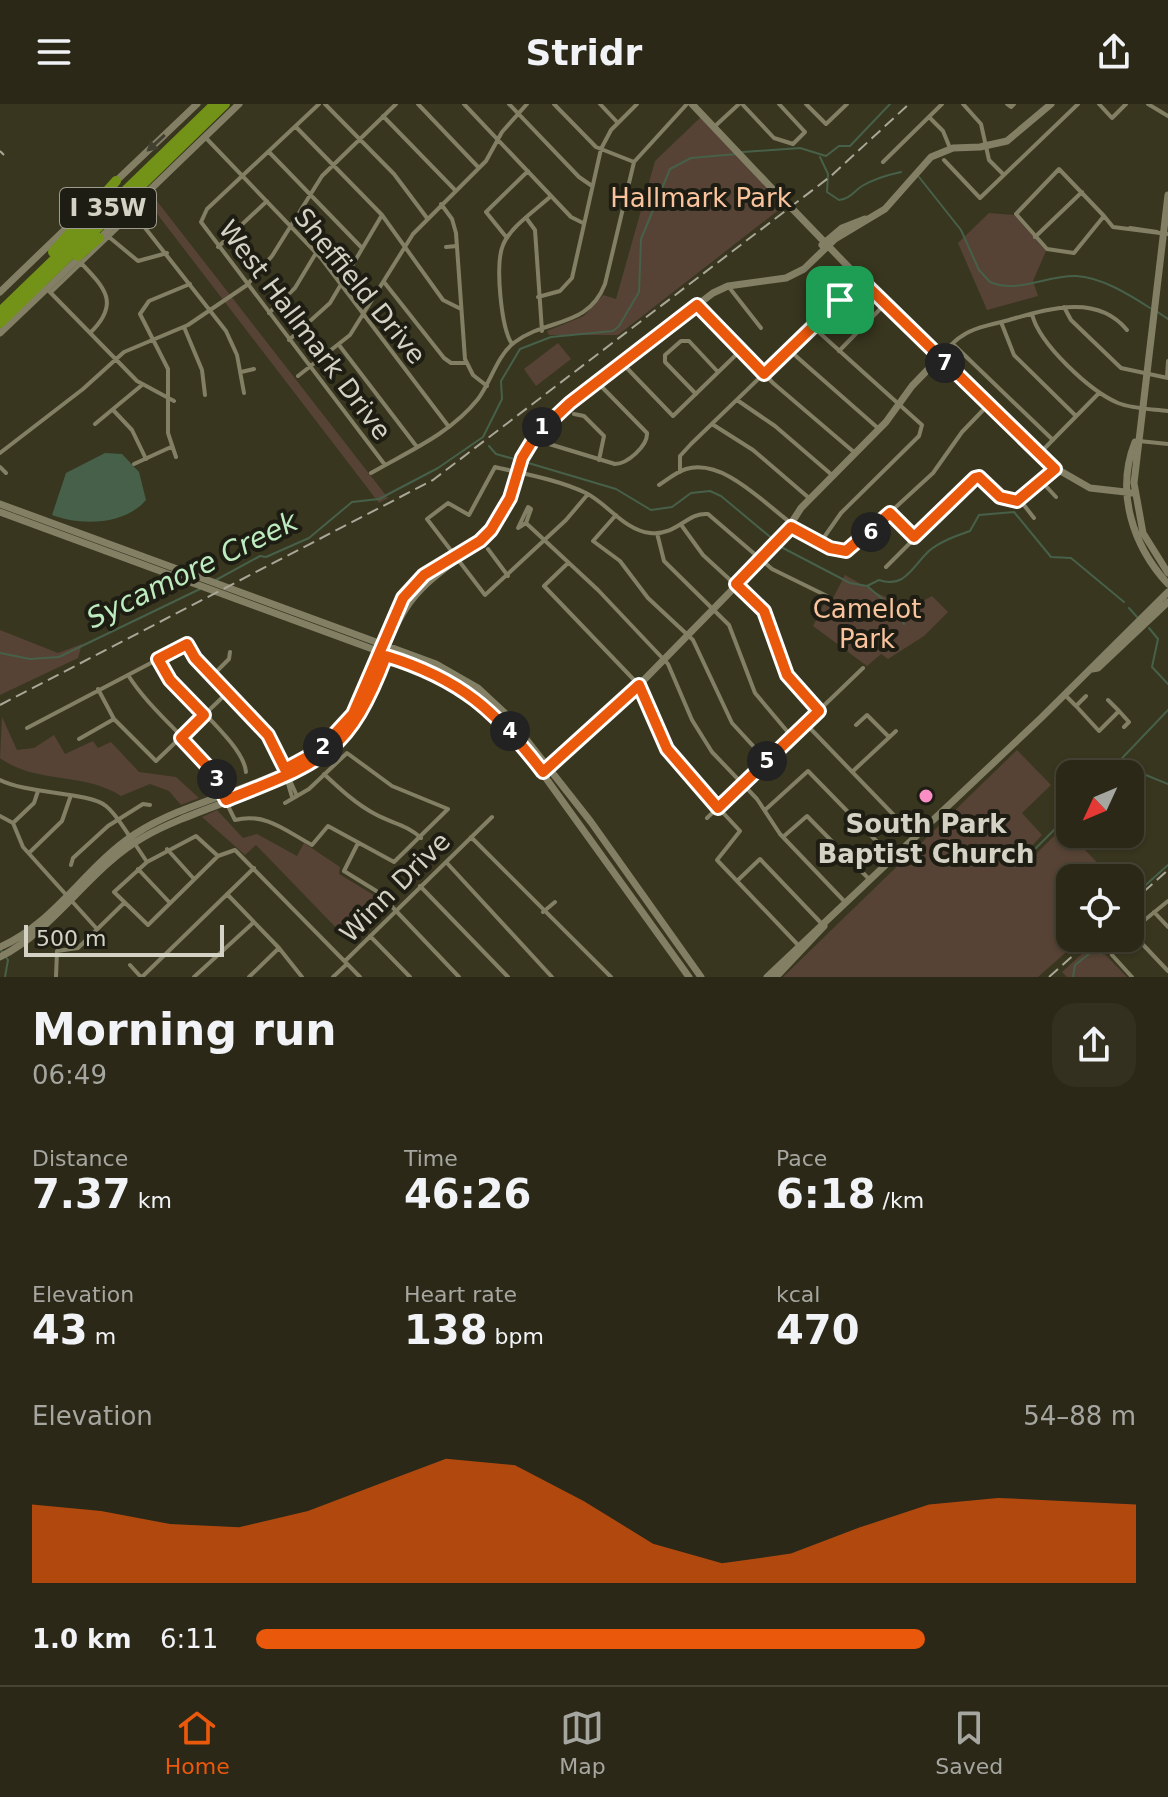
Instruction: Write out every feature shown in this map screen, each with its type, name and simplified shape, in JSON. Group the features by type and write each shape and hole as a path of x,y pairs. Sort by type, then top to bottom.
{"highway":[{"name":"I 35W","path":"0,311 215,104"},
{"name":"I 35W","path":"0,328 225,104"},
{"path":"0,311 116,181"},
{"path":"0,328 104,237"}],"main road":[{"path":"0,292 197,104"},
{"path":"0,328 49,290 239,104"},
{"path":"689,104 939,358 1055,469 1084,486 1131,491"},
{"path":"351,723 374,666 413,592 453,557 480,541 501,516 533,439 547,423 697,305 728,286 772,282 796,273 827,244 875,217 896,198 919,166 950,149 986,147 1017,135 1051,104"},
{"path":"1164,601 1166,574 1138,540 1131,491 1155,296 1166,234 1168,199"},
{"path":"546,770 639,685 714,610 791,527 809,498 879,429 939,358"},
{"path":"1131,491 1142,531 1166,574 1168,584"},
{"path":"0,504 232,589 437,674 476,697 546,770"},
{"path":"0,512 224,595 325,628"},
{"path":"1138,540 1142,531"},
{"path":"1138,540 1151,549"},
{"path":"776,977 893,859 1164,601 1168,592"},
{"path":"367,644 390,634"},
{"path":"390,634 402,652"},
{"path":"367,644 374,666"},
{"path":"383,650 402,652 442,667 485,693 507,715 685,965 689,977"},
{"path":"0,957 6,948 29,939 68,898 132,840 163,817 225,797 286,772 320,750 367,705 383,650"},
{"path":"767,977 824,926"},
{"path":"796,957 799,946"},
{"path":"685,965 701,977"}],"street":[{"path":"243,177 322,104 400,181 427,218"},
{"path":"0,453 131,347 184,327 247,285 272,256 310,193 332,164 396,104"},
{"path":"418,104 479,168"},
{"path":"464,104 571,217 583,223"},
{"path":"509,104 579,177 592,186"},
{"path":"298,376 339,345 364,316 403,248 427,218 479,168 517,113 527,104"},
{"path":"554,104 601,149 634,162"},
{"path":"600,104 617,122"},
{"path":"538,297 554,294 570,282 601,149 617,122 637,104"},
{"path":"371,473 449,427 487,386 512,344 581,315 600,296 634,162 689,104"},
{"path":"714,127 741,104 774,138 793,144 804,134 779,104"},
{"path":"806,104 826,124 847,104"},
{"path":"883,162 942,104"},
{"path":"963,104 981,124 989,160 1004,175"},
{"path":"944,160 980,198 1078,104"},
{"path":"1099,104 1112,118 1126,104"},
{"path":"1148,104 1168,116"},
{"path":"383,116 455,190"},
{"path":"929,117 943,131 950,149"},
{"path":"296,127 382,215 443,300 461,309"},
{"name":"Sheffield Drive","path":"204,137 316,252 449,427"},
{"path":"269,152 362,248"},
{"path":"1105,217 1085,236 1078,252 1047,249 1016,214 1059,169 1105,217 1127,229 1166,234"},
{"path":"507,238 486,212 528,171"},
{"name":"West Hallmark Drive","path":"243,177 203,215 202,225 385,465"},
{"path":"1035,237 1082,192"},
{"path":"512,344 505,331 501,255 507,238 551,196"},
{"path":"147,200 132,210 212,311 231,340 244,393"},
{"path":"218,247 267,201"},
{"path":"441,204 454,223 467,363 473,375 487,386"},
{"path":"289,340 325,310 382,215"},
{"path":"527,219 535,230 542,331"},
{"path":"167,253 138,261 104,237 81,263 49,290 142,385 172,401"},
{"path":"446,247 457,246"},
{"path":"269,313 295,288 316,252"},
{"path":"81,263 102,285 107,299 104,319 90,333"},
{"path":"680,472 681,454 861,280"},
{"path":"384,282 444,358 451,363 467,363"},
{"path":"176,457 168,429 172,401 168,369 140,318 143,306 190,284"},
{"path":"728,286 761,328"},
{"path":"839,351 885,304"},
{"path":"697,305 764,374 855,453"},
{"path":"939,358 972,330 1064,307 1105,313 1127,330"},
{"path":"1064,307 1071,320 1116,364 1145,375 1167,378 1168,361"},
{"path":"1032,314 1044,340 1099,393 1123,405 1168,411"},
{"path":"1001,322 1014,355 1076,416"},
{"path":"184,327 202,370 205,395"},
{"path":"813,327 922,423 919,436 833,522 820,543"},
{"path":"696,394 665,362 665,355 681,341 689,341 718,372"},
{"path":"953,344 1053,440"},
{"path":"339,345 417,447"},
{"path":"622,363 673,416 741,350"},
{"path":"789,350 879,429"},
{"path":"241,372 254,369"},
{"path":"533,439 620,465 648,439 597,382"},
{"path":"95,424 142,385"},
{"path":"1039,454 1099,393"},
{"path":"737,400 775,426 832,475"},
{"path":"659,485 680,472 699,467 721,471 738,480 791,527 834,549 849,550 943,462 962,432 988,405"},
{"path":"114,411 132,430 146,459"},
{"path":"574,414 584,416 604,436 599,460"},
{"path":"712,424 753,450 809,498"},
{"path":"1137,441 1168,444"},
{"path":"134,464 172,447"},
{"path":"0,467 6,473"},
{"path":"588,494 581,505 485,595 427,519 448,503 469,515 495,467 588,494 639,530 657,533 682,526 701,514 710,516 761,560 786,577 827,596"},
{"path":"886,567 975,478 1007,501 1020,500 1055,469"},
{"path":"1042,482 1056,497"},
{"path":"1020,500 1034,518"},
{"path":"528,507 531,509 526,523 518,528 528,507"},
{"path":"890,513 914,537"},
{"path":"616,515 593,541 620,561 648,598 689,636 701,653 732,723 767,761"},
{"path":"526,523 664,660 702,738 765,810 783,837 847,904"},
{"path":"682,526 703,555 764,611 787,675 819,711"},
{"path":"657,533 664,561 732,629 758,699 792,737"},
{"path":"488,549 508,576"},
{"path":"568,563 544,586 639,685 667,749 740,831 717,859 799,946"},
{"path":"27,728 187,644 212,676 268,735 295,797"},
{"path":"212,676 229,659 230,652"},
{"path":"158,659 170,680 242,755 246,772"},
{"path":"707,818 863,668"},
{"path":"128,675 141,696 210,769 234,820 249,816 264,818 312,845 328,826 396,862 448,812 447,808 392,786 350,753 285,803"},
{"path":"98,689 114,719 156,761 228,692"},
{"path":"1065,695 1099,731 1119,711"},
{"path":"1076,706 1086,696"},
{"path":"1108,700 1129,722 1124,727"},
{"path":"856,725 867,715 889,737"},
{"path":"79,739 114,719"},
{"path":"805,724 916,837"},
{"path":"852,772 896,731"},
{"path":"765,810 808,771 893,859"},
{"path":"324,774 351,799 377,815 413,830 421,838"},
{"path":"0,780 102,803 147,862"},
{"path":"13,823 34,803 38,791"},
{"path":"29,853 62,821 70,798"},
{"path":"71,865 73,858 117,819 143,804 150,805"},
{"path":"0,816 13,823 29,853 97,929"},
{"path":"783,837 807,816 871,881"},
{"name":"Winn Drive","path":"333,977 395,910 492,817"},
{"path":"218,856 199,836 167,849 114,891 148,925 218,856 235,850 360,977"},
{"path":"471,837 611,977"},
{"path":"358,842 344,871 373,887 459,977"},
{"path":"167,849 194,879"},
{"path":"737,881 760,859 824,926"},
{"path":"446,862 538,957 552,977"},
{"path":"130,965 142,977 254,868"},
{"path":"138,869 170,903"},
{"path":"420,886 508,977"},
{"path":"227,894 302,977"},
{"path":"1144,920 1168,901"},
{"path":"543,912 555,902"},
{"path":"56,977 57,951 73,951 124,903"},
{"path":"1154,912 1168,927"},
{"path":"194,977 254,922"},
{"path":"370,936 410,977"},
{"path":"1144,946 1168,971"},
{"path":"252,976 279,948"},
{"path":"1111,952 1132,977"}],"green space":[{"name":"Hallmark Park","path":"701,117 785,205 618,335 549,335 547,331 584,316 603,295 616,299 655,161"},
{"path":"153,196 388,498 379,503 148,202"},
{"path":"989,213 1014,215 1046,251 1033,281 1038,296 987,310 958,243"},
{"path":"558,343 571,359 536,386 524,369"},
{"name":"Camelot Park","path":"845,575 887,598 899,601 910,603 932,596 948,612 924,636 888,659 881,654 867,666 813,626 826,600 831,602"},
{"path":"0,630 58,653 82,644 78,658 0,695"},
{"path":"2,717 17,750 34,748 54,735 65,754 93,741 98,748 111,742 139,772 176,777 199,798 181,805 169,791 150,784 121,796 92,784 29,772 14,766 0,758"},
{"path":"1017,750 1051,785 1022,813 1042,835 1029,849 1035,855 1056,834 1056,848 1083,848 1099,864 1056,864 1056,952 1066,952 1038,977 783,977"},
{"path":"217,810 243,838 257,834 297,856 304,843 340,867 339,874 382,900 345,937 256,845 245,855 202,817"},
{"path":"1084,952 1103,952 1127,977 1067,977 1062,972"}],"shaded area":[{"path":"105,453 122,454 139,472 146,500 115,519 89,522 52,515 66,473"}],"waterway":[{"name":"Sycamore Creek","path":"743,152 800,148 826,156 839,146 850,146 890,104"},
{"name":"Sycamore Creek","path":"216,580 260,556 266,557 309,538 352,502 379,499 438,468 483,437 502,399 501,381 520,349 551,337 613,331 639,292 641,239 670,169 691,158 737,154"},
{"path":"820,157 828,174 827,192 839,200 849,197 871,181 901,172"},
{"path":"919,177 961,230 979,270 990,282 1011,286 1065,276 1086,277 1115,288 1150,308"},
{"path":"1156,311 1168,319"},
{"path":"489,446 496,454 514,459"},
{"path":"525,462 616,489 651,510 672,507 691,493 710,491 721,496 775,541"},
{"path":"781,547 850,583 867,586 879,580 894,582 911,572 934,547 970,531 979,515 1014,512 1051,557 1071,558 1124,602"},
{"path":"867,586 893,608 904,624"},
{"name":"Sycamore Creek","path":"0,653 30,659 59,657 200,589"},
{"path":"1129,608 1137,617"},
{"path":"1149,628 1158,639 1152,667 1168,684"},
{"path":"1120,760 1168,710"},
{"path":"1144,774 1168,784"},
{"path":"1033,851 1056,828"},
{"path":"1144,886 1168,865"},
{"path":"0,949 8,960 5,977"},
{"path":"1073,977 1075,965 1091,952"}],"railway":[{"path":"0,705 433,480 831,176 909,104"},
{"path":"0,151 4,155"},
{"path":"1144,891 1168,870"},
{"path":"1049,977 1077,952"}],"place":[{"name":"South Park Baptist Church","path":"926,796"}],"route":[{"path":"861,280 1055,469 1024,499 1017,501 1007,501 979,477 975,478 914,537 890,513 855,547 846,551 830,548 791,527 736,584 764,611 787,675 819,711 718,808 674,760 639,685 543,772 504,724 476,697 448,679 386,656 367,705 334,747 310,765 226,800 210,769 181,738 204,715 170,680 158,659 187,644 195,658 268,735 285,769 298,763 320,750 353,714 403,598 424,575 452,555 480,541 491,530 510,498 522,458 536,435 570,403 697,305 764,374 840,300 861,280"}]}
